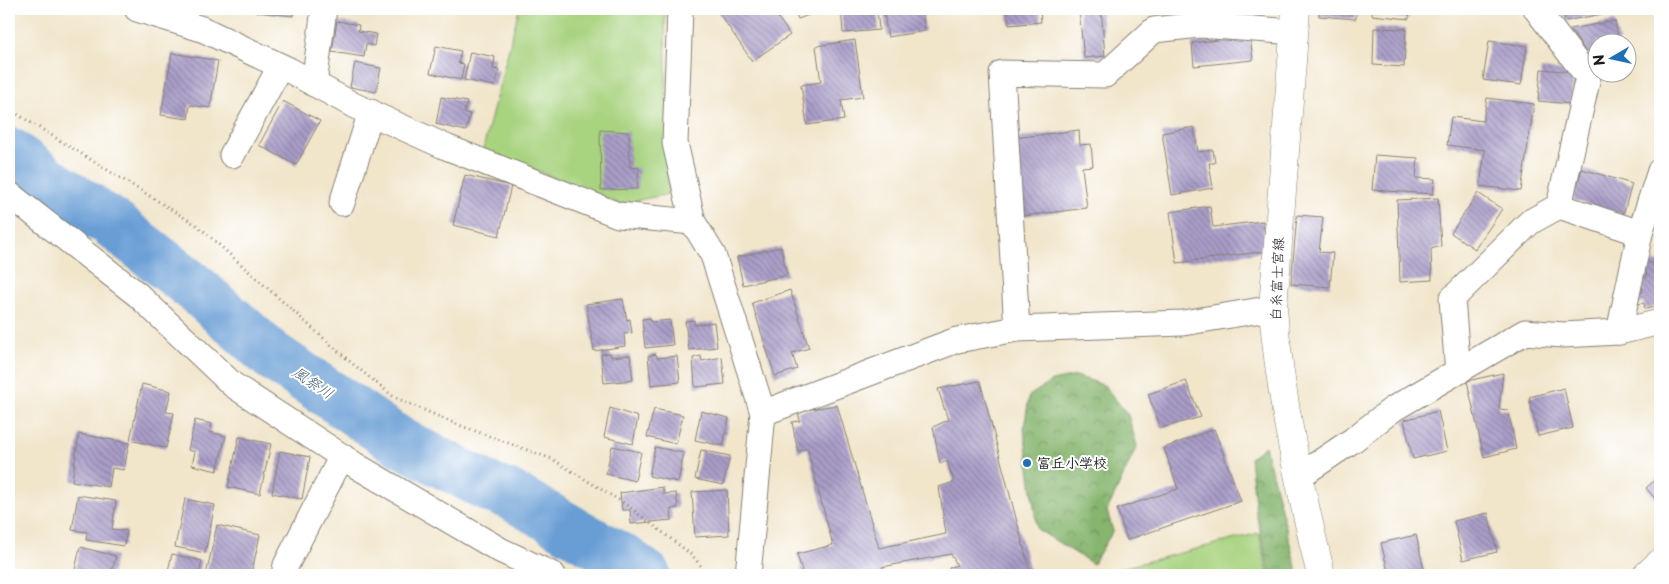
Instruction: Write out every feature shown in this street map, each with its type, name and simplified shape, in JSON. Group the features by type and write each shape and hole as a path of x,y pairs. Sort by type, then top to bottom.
{"main road":[{"name":"白糸富士宮線","path":"1295,20 1273,308 1277,357 1298,477 1321,575"},
{"path":"1646,575 1660,563"}],"street":[{"path":"137,9 202,29 446,147 618,215 693,222"},
{"path":"314,84 324,9"},
{"path":"680,9 675,143 693,222 713,255 763,413 748,575"},
{"path":"1536,9 1588,77 1559,206"},
{"path":"1017,329 1002,72 1105,75 1154,30 1199,25 1295,20"},
{"path":"232,155 280,67"},
{"path":"342,203 371,112"},
{"path":"1620,332 1640,233 1660,171"},
{"path":"9,194 138,295 233,385 342,456 500,550 553,575"},
{"path":"1458,372 1452,299 1530,222 1559,206 1640,233"},
{"path":"763,413 957,340 1017,329 1183,323 1273,308"},
{"path":"1298,477 1393,409 1525,332 1563,335 1620,332 1660,322"},
{"path":"284,575 286,564 342,456"}],"path":[{"path":"9,109 198,226 348,360 394,397 456,424 552,459 626,505 692,555 708,575"}],"green space":[{"path":"519,9 665,9 668,194 620,204 483,149"},
{"path":"1076,376 1104,385 1128,415 1137,446 1107,511 1113,531 1093,564 1037,529 1024,429 1029,396 1052,381"},
{"path":"1265,446 1298,575 1270,575 1256,513 1250,458"},
{"path":"1259,533 1268,575 1094,575"}],"building":[{"path":"256,9 294,9 293,16 256,12"},
{"path":"772,9 790,35 752,61 717,10"},
{"path":"794,9 825,9 798,19"},
{"path":"841,9 877,9 879,30 843,33"},
{"path":"883,9 922,9 925,31 888,37"},
{"path":"1007,9 1040,9 1041,22 1009,25"},
{"path":"1101,9 1105,56 1084,58 1079,10"},
{"path":"1319,9 1356,9 1356,19 1319,16"},
{"path":"1372,9 1410,9 1409,19 1372,15"},
{"path":"1563,9 1612,9 1613,12 1565,21"},
{"path":"337,21 359,25 358,31 376,34 374,46 366,44 364,57 332,52"},
{"path":"1615,21 1617,32 1586,32 1586,52 1570,29"},
{"path":"1374,28 1406,29 1404,67 1373,65"},
{"path":"1250,36 1253,60 1194,66 1192,43"},
{"path":"855,40 863,97 841,100 844,120 807,125 801,85 821,82 816,46"},
{"path":"1489,41 1527,46 1521,85 1483,80"},
{"path":"436,46 461,51 458,63 464,64 461,80 430,73"},
{"path":"470,52 495,57 493,69 499,70 495,86 464,80"},
{"path":"172,53 218,61 210,108 190,105 188,119 161,115"},
{"path":"355,63 381,68 376,92 350,87"},
{"path":"1541,69 1574,72 1571,104 1538,101"},
{"path":"441,97 467,102 464,113 470,114 466,131 436,124"},
{"path":"1487,98 1534,104 1521,191 1480,186 1485,150 1447,145 1451,117 1483,121"},
{"path":"283,101 320,121 296,165 259,145"},
{"path":"1194,127 1198,152 1213,150 1215,163 1209,163 1213,188 1172,195 1162,133"},
{"path":"600,130 629,132 630,167 639,168 637,189 601,190"},
{"path":"1079,130 1080,145 1091,144 1093,166 1082,167 1087,208 1024,216 1014,138"},
{"path":"1375,155 1418,158 1416,178 1435,179 1433,194 1372,190"},
{"path":"1582,169 1632,184 1623,215 1573,200"},
{"path":"465,175 511,186 499,236 453,225"},
{"path":"1478,193 1502,209 1475,249 1451,233"},
{"path":"1438,198 1441,246 1431,249 1432,280 1400,282 1397,200"},
{"path":"1210,206 1213,227 1263,221 1267,251 1177,263 1170,212"},
{"path":"1297,215 1323,217 1319,252 1333,253 1330,287 1291,284"},
{"path":"781,247 787,275 743,285 737,257"},
{"path":"1660,261 1660,306 1645,309 1644,303 1637,304 1635,294 1643,292 1641,278 1647,277 1645,264"},
{"path":"790,290 809,348 792,353 797,369 775,376 752,303"},
{"path":"623,299 627,320 630,319 632,333 624,334 625,346 594,351 586,304"},
{"path":"650,318 651,322 670,320 673,345 645,348 642,319"},
{"path":"694,320 695,325 714,322 717,347 689,350 685,321"},
{"path":"610,353 611,357 630,355 633,380 604,383 601,354"},
{"path":"656,354 657,358 677,356 680,382 651,385 648,356"},
{"path":"701,356 702,361 722,357 725,384 695,387 693,358"},
{"path":"1503,373 1499,409 1508,410 1516,449 1484,457 1467,381"},
{"path":"980,381 1031,575 951,575 949,568 957,565 951,554 882,567 885,575 803,575 797,554 833,545 807,448 798,452 792,422 800,421 798,411 837,405 879,548 946,534 939,487 954,482 947,461 940,464 933,427 948,420 938,389"},
{"path":"1186,381 1201,417 1161,428 1148,394"},
{"path":"142,384 171,391 166,412 174,413 166,448 130,440"},
{"path":"1564,388 1573,428 1538,436 1529,397"},
{"path":"610,408 638,417 633,444 604,437"},
{"path":"654,409 683,415 676,444 647,437"},
{"path":"701,411 729,418 723,446 695,440"},
{"path":"1438,411 1447,451 1413,459 1404,420"},
{"path":"195,420 212,424 210,432 226,436 217,471 192,465 195,452 188,450"},
{"path":"1214,429 1241,501 1127,540 1117,509 1178,489 1164,448"},
{"path":"79,434 129,443 124,470 112,468 109,487 72,481"},
{"path":"239,437 271,444 260,494 228,487"},
{"path":"612,446 641,452 635,481 606,474"},
{"path":"655,447 684,453 678,482 649,476"},
{"path":"701,450 730,456 723,485 695,479"},
{"path":"280,451 310,457 302,499 272,493"},
{"path":"1660,475 1660,504 1646,488"},
{"path":"663,487 663,494 676,493 678,508 671,509 672,520 631,524 630,510 622,510 620,493"},
{"path":"727,490 729,535 695,537 692,492"},
{"path":"78,495 116,501 112,529 127,531 124,546 86,540 87,532 72,530"},
{"path":"185,499 215,505 205,553 175,547"},
{"path":"1488,513 1497,552 1463,560 1454,521"},
{"path":"217,525 260,535 251,575 206,575"},
{"path":"1416,535 1425,574 1389,575 1381,543"},
{"path":"80,547 116,556 111,575 74,575"},
{"path":"172,554 202,561 199,575 167,575"}],"waterway":[{"name":"風祭川","path":"9,152 54,185 90,208 94,215 105,218 195,288 271,355 400,442 493,489 510,495 628,562 646,575"}],"place":[{"name":"富丘小学校","path":"1027,463"}]}
